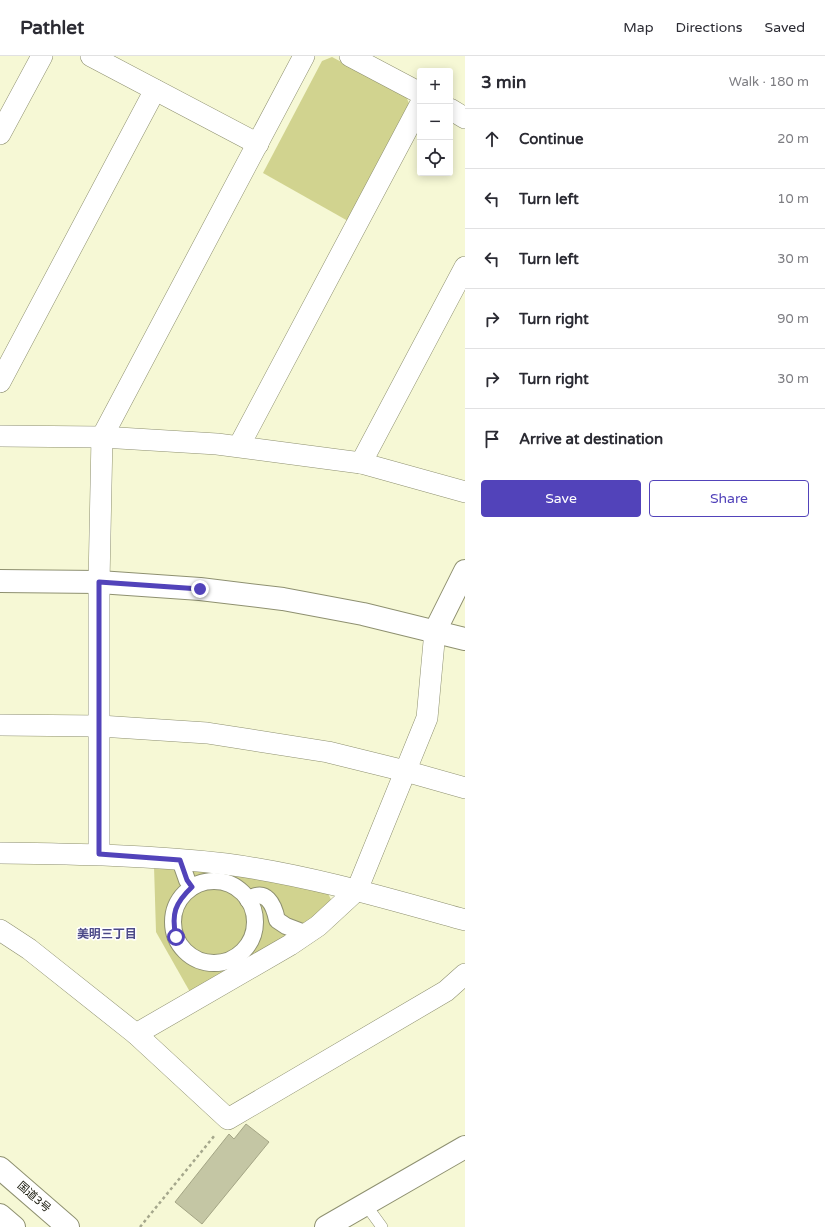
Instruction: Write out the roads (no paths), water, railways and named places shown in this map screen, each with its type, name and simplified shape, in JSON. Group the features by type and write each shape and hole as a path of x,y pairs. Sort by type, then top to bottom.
{"main road":[{"path":"435,631 465,570"},
{"path":"0,581 99,582 200,589 283,599 363,614 465,639"},
{"path":"326,1227 465,1147"},
{"name":"国道3号","path":"0,1168 68,1227"},
{"path":"0,1215 14,1227"}],"street":[{"path":"0,134 6,109 42,56"},
{"path":"91,56 258,144"},
{"path":"99,854 99,582 102,437 304,56"},
{"path":"350,56 417,91"},
{"path":"0,382 155,90"},
{"path":"239,446 417,111"},
{"path":"453,112 465,118"},
{"path":"361,463 465,267"},
{"path":"0,436 102,437 239,446 361,463 465,492"},
{"path":"136,1034 307,934 318,926 357,890 428,718 435,631"},
{"path":"0,725 100,726 207,733 328,752 465,788"},
{"path":"0,853 99,854 227,864 287,874 357,890 465,920"},
{"path":"180,860 187,880 192,887"},
{"path":"219,880 233,885 244,893 252,905 255,918 254,931 250,943 241,953 230,960 218,963 205,962 193,957 183,948 176,937 173,923 175,909 181,896 192,887 205,881 219,880"},
{"path":"248,900 254,896 261,896 270,900 275,908 277,920 286,926 307,934"},
{"path":"0,930 29,949 136,1034 228,1119 446,992 465,974"}],"lane":[{"path":"366,1205 382,1227"}],"district":[{"name":"美明三丁目","path":"107,934"}]}
